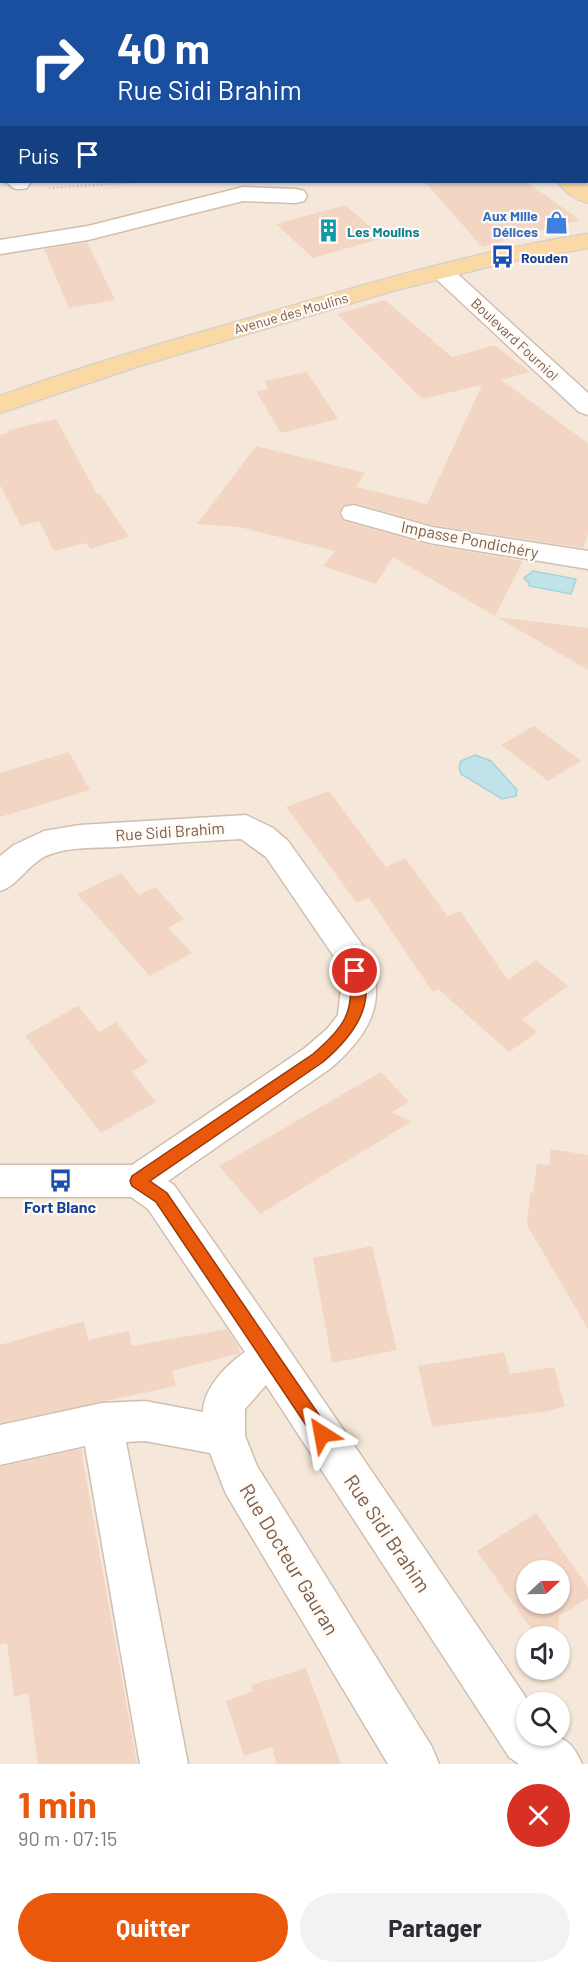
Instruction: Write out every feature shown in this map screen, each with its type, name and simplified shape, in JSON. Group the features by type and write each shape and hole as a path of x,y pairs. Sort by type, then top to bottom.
{"main road":[{"path":"569,183 588,196"},
{"name":"Avenue des Moulins","path":"2,403 147,355 359,293 442,272 588,241"}],"street":[{"path":"0,247 88,233 243,194 296,196"},
{"name":"Boulevard Fourniol","path":"442,272 588,407"},
{"name":"Impasse Pondichéry","path":"354,513 430,535 588,560"},
{"name":"Rue Sidi Brahim","path":"0,879 8,868 25,853 44,843 80,837 246,827 262,836 277,849 351,955 358,987 354,1018 340,1039 318,1058 138,1181 161,1197 272,1357 526,1740 558,1764"},
{"path":"0,1181 138,1181"},
{"name":"Rue Docteur Gauran","path":"272,1357 249,1373 224,1403 224,1436 241,1479 415,1764"},
{"path":"0,1445 102,1423 145,1421 224,1436"},
{"path":"102,1423 164,1764"}],"path":[{"path":"47,188 123,183"}],"shaded area":[{"path":"0,183 588,183 588,1764 0,1764"}],"water":[{"path":"533,571 576,579 571,594 529,586 524,578"},
{"path":"475,755 491,761 517,790 516,796 502,799 461,774 459,768 461,761"}],"building":[{"path":"426,183 528,183 580,220 482,247"},
{"name":"Les Moulins","path":"345,205 383,238 313,258 276,224"},
{"path":"87,242 115,300 69,308 44,249"},
{"path":"385,300 452,357 494,345 530,372 501,380 588,443 588,534 583,548 432,525 355,503 342,506 339,514 343,521 430,545 523,561 495,616 393,557 376,584 323,566 335,551 239,527 197,524 256,446 365,473 356,487 427,504 482,385 422,399 337,314"},
{"path":"307,372 338,419 281,433 256,391 269,389 264,381"},
{"path":"56,419 97,494 100,494 129,537 90,549 86,543 54,551 39,521 21,526 0,485 0,435 9,433 8,430"},
{"path":"497,617 588,628 588,670"},
{"path":"534,726 581,761 548,781 501,745"},
{"path":"69,752 90,790 0,817 0,773"},
{"path":"329,791 386,867 405,858 447,916 460,911 508,980 536,960 568,986 522,1019 537,1032 509,1052 438,989 433,992 369,898 357,903 286,807"},
{"path":"121,873 139,895 155,887 184,919 168,928 192,953 150,976 77,894"},
{"path":"78,1006 99,1032 116,1022 148,1062 132,1072 156,1102 101,1133 25,1036"},
{"path":"381,1072 409,1102 392,1112 411,1122 260,1214 219,1166"},
{"path":"551,1149 588,1155 588,1329 527,1225 530,1193 533,1192 537,1164 549,1165"},
{"path":"372,1246 397,1350 332,1363 313,1258"},
{"path":"84,1321 88,1340 129,1331 132,1346 227,1329 240,1353 172,1371 176,1386 0,1423 0,1345"},
{"path":"504,1352 510,1374 554,1367 565,1406 549,1411 432,1427 418,1366"},
{"path":"81,1449 137,1764 38,1764 28,1693 14,1697 7,1643 0,1644 0,1467"},
{"path":"536,1513 569,1560 516,1560 516,1607 477,1551"},
{"path":"570,1561 588,1587 588,1598 570,1609"},
{"path":"521,1614 562,1614 559,1616 558,1626 529,1626"},
{"path":"306,1668 341,1764 277,1764 272,1747 244,1756 226,1701 253,1691 252,1685"}],"place":[{"name":"Aux Mille Délices","path":"556,223"},
{"name":"Les Moulins","path":"329,231"},
{"name":"Rouden","path":"503,257"},
{"name":"Fort Blanc","path":"60,1181"}],"route":[{"path":"322,1434 272,1357 161,1197 138,1181 318,1058 340,1039 354,1018 358,987 355,971"}]}
